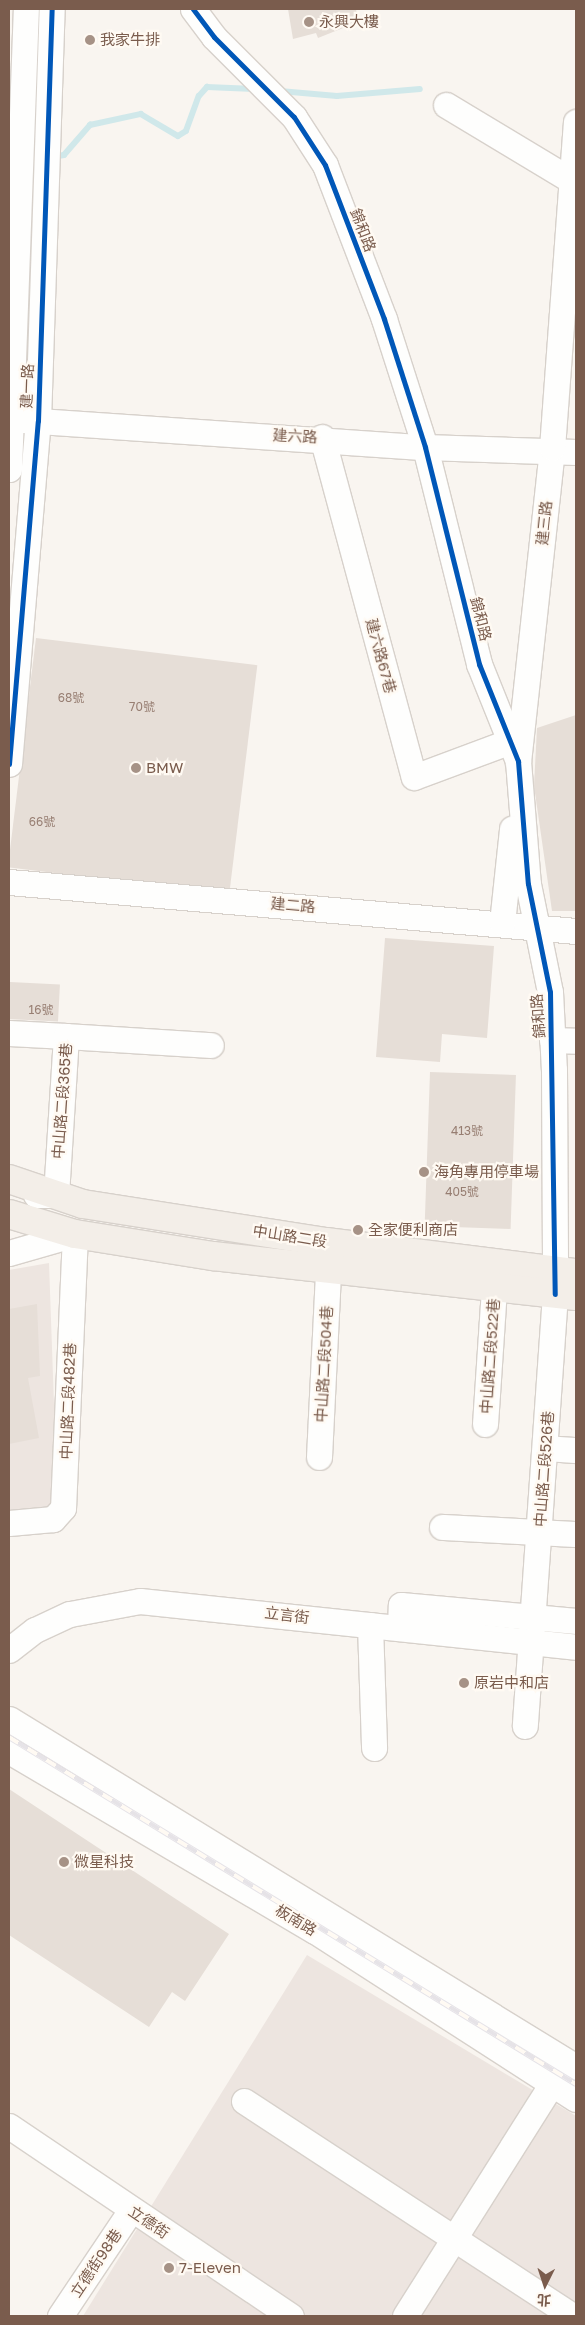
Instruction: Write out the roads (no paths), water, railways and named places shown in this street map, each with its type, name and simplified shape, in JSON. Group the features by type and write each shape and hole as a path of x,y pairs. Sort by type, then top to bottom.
{"main road":[{"name":"中山路二段","path":"9,1179 83,1204 326,1242 565,1284"},
{"name":"中山路二段","path":"9,1214 75,1234 328,1270 494,1288 565,1284"}],"street":[{"name":"建一路","path":"9,469 26,9"},
{"name":"建一路","path":"9,764 38,421 52,9"},
{"name":"錦和路","path":"193,9 214,37 294,117 325,165 384,319 425,447 479,664 514,751 522,830 536,927 550,992 564,1040 565,1284"},
{"path":"446,105 574,182"},
{"name":"建三路","path":"502,922 514,751 552,448 574,182 576,122"},
{"name":"建六路","path":"11,419 322,437 425,447 552,448 576,452"},
{"name":"建六路67巷","path":"322,437 414,777 514,751"},
{"name":"建二路","path":"9,882 502,922 576,931"},
{"name":"中山路二段365巷","path":"9,1033 66,1036 56,1195"},
{"path":"66,1036 211,1045"},
{"path":"9,1193 56,1195"},
{"path":"9,1253 75,1234"},
{"name":"中山路二段482巷","path":"9,1523 53,1519 62,1508 75,1234"},
{"name":"中山路二段504巷","path":"319,1457 328,1270"},
{"name":"中山路二段526巷","path":"525,1726 545,1448 565,1284"},
{"name":"中山路二段522巷","path":"485,1424 494,1288"},
{"path":"545,1448 576,1450"},
{"path":"442,1527 576,1534"},
{"name":"立言街","path":"9,1650 35,1630 70,1614 140,1601 576,1647"},
{"path":"400,1628 402,1605 576,1621"},
{"path":"370,1625 374,1748"},
{"name":"板南路","path":"9,1719 571,2064"},
{"name":"板南路","path":"9,1751 315,1931 576,2099"},
{"path":"405,2316 552,2084 571,2064"},
{"path":"244,2101 573,2316"},
{"name":"立德街","path":"9,2126 290,2316"},
{"name":"立德街98巷","path":"60,2316 131,2210"}],"waterway":[{"path":"52,157 64,155 90,125 141,114 178,136 186,131 199,96 207,87 254,89"},
{"path":"280,91 337,96 420,89"}],"railway":[{"path":"9,1737 576,2084"}],"place":[{"name":"永興大樓","path":"309,22"},
{"name":"我家牛排","path":"90,40"},
{"name":"BMW","path":"136,768"},
{"name":"海角專用停車場","path":"424,1172"},
{"name":"全家便利商店","path":"358,1230"},
{"name":"原岩中和店","path":"464,1683"},
{"name":"微星科技","path":"64,1862"},
{"name":"7-Eleven","path":"169,2268"}]}
